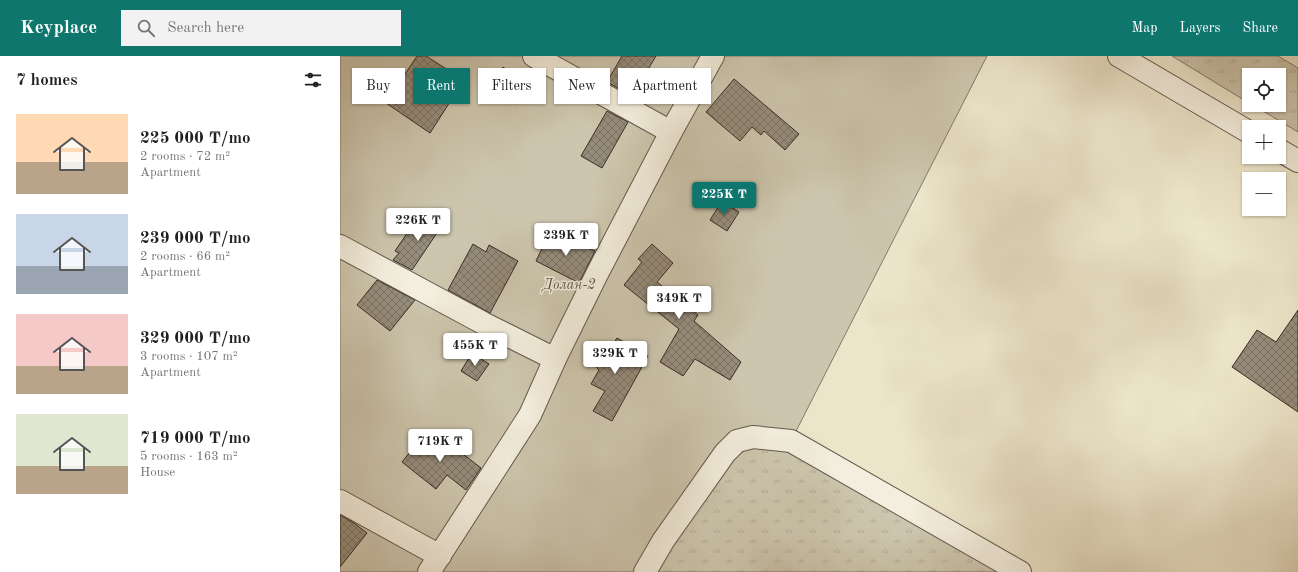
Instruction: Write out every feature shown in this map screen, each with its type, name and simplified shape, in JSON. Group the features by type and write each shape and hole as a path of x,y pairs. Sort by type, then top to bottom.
{"street":[{"path":"534,56 671,132"},
{"path":"340,501 435,564 530,415 555,359 671,132 713,56"},
{"path":"1119,56 1242,128"},
{"path":"1286,154 1298,161"},
{"path":"340,246 482,323 555,359"},
{"path":"645,572 663,541 725,453 737,441 753,437 791,441 1020,572"}],"green space":[{"name":"Долан-2","path":"340,56 987,56 791,441 737,441 645,572 340,572"},
{"path":"1172,56 1278,56 1298,68 1298,132 1286,125 1286,120 1278,120 1265,112 1286,112 1286,68 1242,68 1242,99"},
{"path":"757,445 786,449 1005,572 657,572 686,524 737,450"}],"building":[{"path":"417,56 426,56 445,68 413,68 413,104 449,104 430,133 387,104 405,104 405,74"},
{"path":"622,56 656,56 649,68 618,68 618,88 610,84 610,77"},
{"path":"734,79 799,134 785,150 764,131 761,135 752,127 740,141 706,112"},
{"path":"607,111 628,122 602,168 581,156"},
{"path":"722,201 739,212 727,231 710,220"},
{"path":"432,212 445,221 412,270 393,260 399,253 395,251 412,226 418,230"},
{"path":"558,233 595,251 579,283 536,261 547,238 554,242"},
{"path":"473,244 486,252 489,245 518,261 490,313 448,290"},
{"path":"652,244 673,263 657,282 698,315 694,321 741,362 730,380 695,359 683,376 660,362 679,329 624,285 642,262 638,259"},
{"path":"377,280 415,300 390,331 357,305"},
{"path":"1298,310 1298,412 1232,367 1257,330 1276,342"},
{"path":"617,338 648,356 612,421 593,411 605,391 591,384 599,370 592,363 590,344 611,348"},
{"path":"472,353 489,364 477,381 461,371"},
{"path":"427,431 451,451 454,447 481,468 466,490 447,475 436,489 402,462"},
{"path":"340,515 367,533 340,567"}]}
